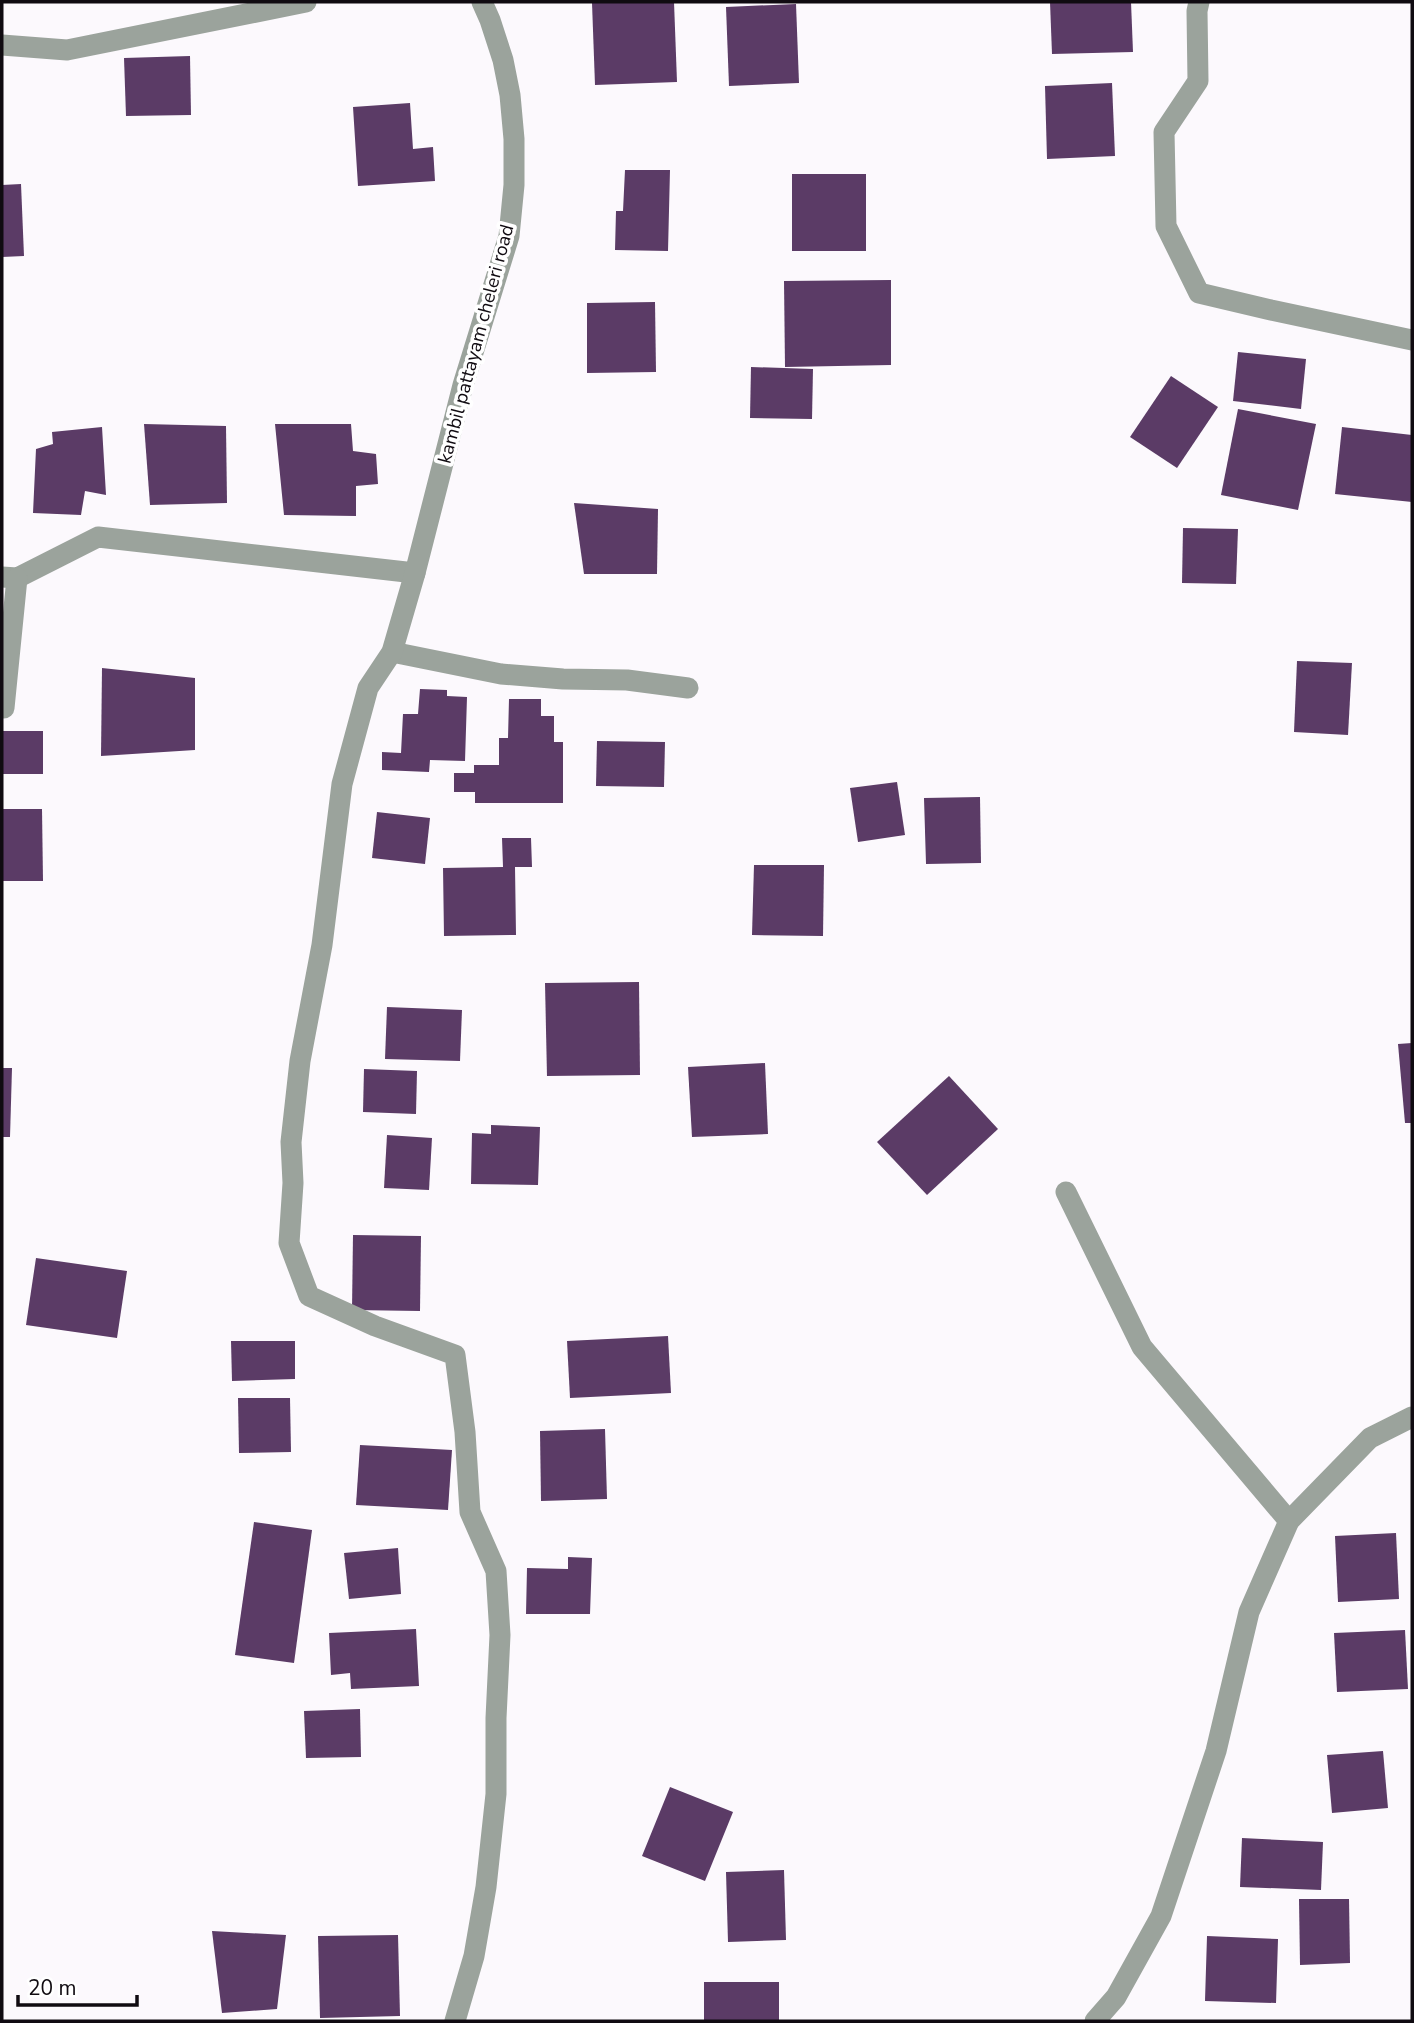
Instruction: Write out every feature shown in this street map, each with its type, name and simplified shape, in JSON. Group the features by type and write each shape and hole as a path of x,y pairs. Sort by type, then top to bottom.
{"street":[{"path":"2,45 67,50 306,2"},
{"name":"kambil pattayam cheleri road","path":"392,652 463,385 509,236 514,185 510,95 503,60 482,2"},
{"path":"1199,2 1198,81 1164,132 1166,226 1199,293 1412,340"},
{"path":"7,713 10,578 98,537 415,573"},
{"path":"455,2021 474,1956 486,1887 496,1794 500,1635 496,1571 470,1512 465,1432 455,1355 374,1326 309,1296 289,1243 293,1183 291,1142 298,1074 322,945 342,784 368,688 392,652 501,674 627,680 688,688"},
{"path":"1066,1192 1142,1347 1289,1521"},
{"path":"1095,2021 1116,1997 1161,1916 1216,1751 1249,1612 1289,1521 1370,1438 1412,1417"}],"building":[{"path":"674,2 677,82 595,85 592,3"},
{"path":"1050,2 1131,2 1133,52 1052,54"},
{"path":"796,4 799,83 729,86 726,7"},
{"path":"190,56 191,115 126,116 124,58"},
{"path":"1112,83 1115,156 1047,159 1045,86"},
{"path":"410,103 413,149 433,147 435,181 358,186 353,107"},
{"path":"625,170 670,170 668,251 615,250 616,211 623,211"},
{"path":"792,174 866,174 866,251 792,251"},
{"path":"21,184 24,256 2,257 2,185"},
{"path":"891,280 891,365 785,367 784,281"},
{"path":"655,302 656,372 587,373 587,303"},
{"path":"1238,352 1306,359 1301,409 1233,401"},
{"path":"751,367 813,369 812,419 750,418"},
{"path":"1171,376 1218,407 1177,468 1130,437"},
{"path":"1238,409 1316,424 1298,510 1221,495"},
{"path":"144,424 226,426 227,503 150,505"},
{"path":"275,424 351,424 353,451 376,454 378,484 356,486 356,516 284,515"},
{"path":"102,427 106,495 85,491 81,515 33,513 36,449 53,444 52,432"},
{"path":"1342,427 1412,435 1412,502 1335,494"},
{"path":"574,503 658,509 657,574 584,574"},
{"path":"1183,528 1238,529 1236,584 1182,583"},
{"path":"1297,661 1352,663 1348,735 1294,732"},
{"path":"102,668 195,678 195,750 101,756"},
{"path":"420,689 447,690 447,696 467,697 465,761 430,760 429,772 382,770 382,752 401,753 403,714 418,714"},
{"path":"509,699 541,699 541,716 554,716 554,742 563,742 563,803 475,803 475,792 454,792 454,773 474,773 474,765 499,765 499,738 508,738"},
{"path":"2,731 43,731 43,774 2,774"},
{"path":"597,741 665,742 664,787 596,786"},
{"path":"897,782 905,835 858,842 850,788"},
{"path":"980,797 981,863 926,864 924,798"},
{"path":"2,809 42,809 43,881 2,881"},
{"path":"377,812 430,818 425,864 372,858"},
{"path":"502,838 531,838 532,867 515,867 516,935 444,936 443,868 503,867"},
{"path":"754,865 824,865 823,936 752,935"},
{"path":"639,982 640,1075 547,1076 545,983"},
{"path":"387,1007 462,1010 460,1061 385,1059"},
{"path":"1412,1043 1412,1123 1405,1123 1398,1044"},
{"path":"765,1063 768,1134 692,1137 688,1067"},
{"path":"2,1068 12,1068 10,1137 2,1137"},
{"path":"364,1069 417,1071 416,1114 363,1112"},
{"path":"949,1076 998,1129 927,1195 877,1142"},
{"path":"491,1125 540,1127 538,1185 471,1184 472,1133 491,1134"},
{"path":"387,1135 432,1138 429,1190 384,1188"},
{"path":"353,1235 421,1236 420,1311 352,1310"},
{"path":"36,1258 127,1271 117,1338 26,1325"},
{"path":"668,1336 671,1393 570,1398 567,1341"},
{"path":"231,1341 295,1341 295,1379 232,1381"},
{"path":"238,1398 290,1398 291,1452 239,1453"},
{"path":"605,1429 607,1499 541,1501 540,1431"},
{"path":"360,1445 452,1450 448,1510 356,1505"},
{"path":"254,1522 312,1530 294,1663 235,1655"},
{"path":"1396,1533 1399,1599 1338,1602 1335,1536"},
{"path":"398,1548 401,1594 349,1599 344,1553"},
{"path":"568,1557 592,1558 590,1614 526,1614 527,1568 568,1569"},
{"path":"416,1629 419,1686 351,1689 350,1673 331,1675 329,1633"},
{"path":"1405,1630 1408,1689 1337,1692 1334,1633"},
{"path":"360,1709 361,1757 306,1758 304,1711"},
{"path":"1383,1751 1388,1808 1332,1813 1327,1755"},
{"path":"670,1787 733,1812 705,1881 642,1856"},
{"path":"1242,1838 1323,1842 1321,1890 1240,1887"},
{"path":"784,1870 786,1940 728,1942 726,1872"},
{"path":"1299,1899 1349,1899 1350,1963 1300,1965"},
{"path":"212,1931 286,1935 277,2009 222,2013"},
{"path":"398,1935 400,2016 320,2018 318,1936"},
{"path":"1207,1936 1278,1939 1276,2003 1205,2001"},
{"path":"704,1982 779,1982 779,2021 704,2021"}]}
